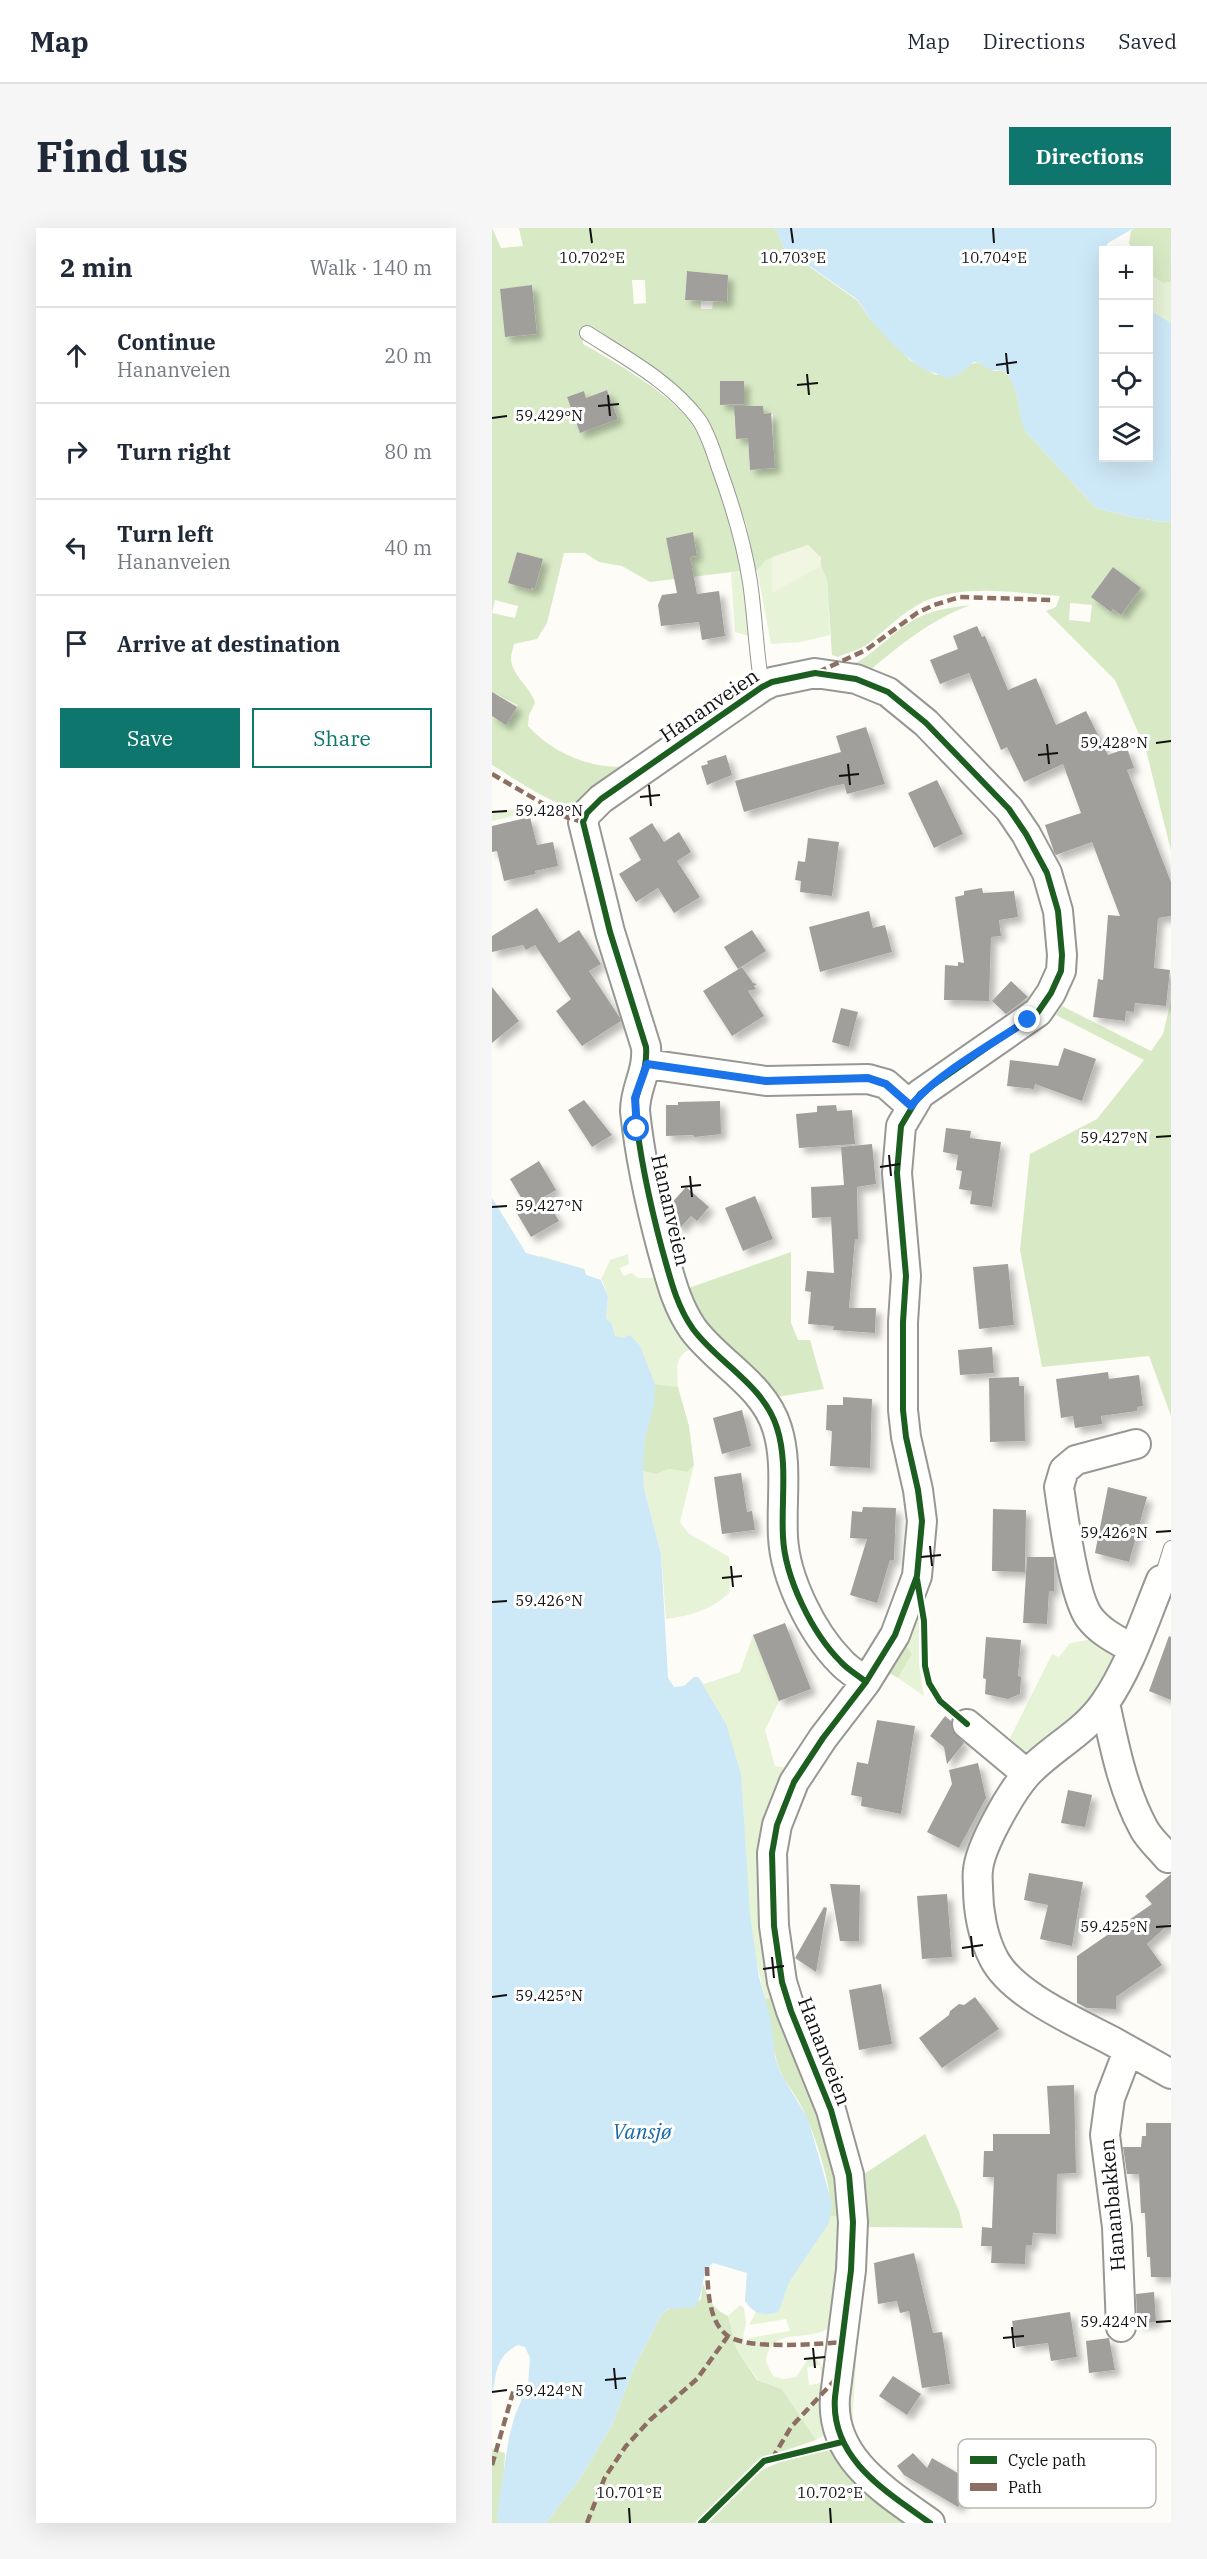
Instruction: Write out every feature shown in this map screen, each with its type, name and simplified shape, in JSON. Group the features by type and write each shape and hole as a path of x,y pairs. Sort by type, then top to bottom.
{"street":[{"name":"Hananveien","path":"866,1682 842,1663 829,1647 793,1584 783,1539 782,1461 779,1439 768,1408 694,1330 682,1311 673,1289 652,1209 636,1120 635,1098 647,1064 646,1047 593,872 583,822 587,813 601,799 762,687 815,674 856,679 888,692 926,723 1009,809 1026,834 1047,873 1058,911 1061,936 1061,971 1051,993 1038,1012 920,1094 901,1126 897,1173 906,1276 903,1322 903,1410 922,1521 919,1567 895,1635 866,1682 823,1738 794,1782 777,1824 772,1853 773,1908 782,1982 790,2011 831,2110 849,2175 853,2222 851,2270 835,2397 835,2417 842,2442 865,2474 930,2523"},
{"path":"647,1064 766,1081 868,1078 886,1084 911,1106"},
{"path":"1133,1649 1107,1635 1088,1616 1083,1606 1059,1487 1064,1470 1076,1460 1136,1444"},
{"path":"1161,1580 1133,1649 1105,1703 1086,1726 1027,1774 1002,1812 988,1839 978,1868 978,1901 984,1932 994,1959 1003,1971 1027,1992 1064,2018 1171,2074"},
{"path":"1105,1703 1124,1776 1138,1815 1151,1839 1168,1858"},
{"path":"967,1724 1027,1774"},
{"name":"Hananbakken","path":"1120,2327 1117,2228 1105,2135 1110,2098 1128,2051"}],"lane":[{"path":"587,333 647,371 678,397 699,420 706,433 735,513 743,545 750,581 762,687"},
{"path":"1161,1580 1171,1548"}],"green space":[{"path":"492,228 501,248 523,246 519,228 775,228 784,248 858,301 870,319 910,360 936,375 978,362 994,371 1002,370 1013,383 1027,433 1096,508 1132,517 1163,522 1171,521 1171,851 1146,750 1115,680 1046,611 1056,607 1060,596 973,591 939,596 908,611 865,646 838,657 832,655 827,580 821,566 821,558 808,545 766,560 756,571 746,524 701,415 610,339 582,327 583,344 656,390 682,412 691,423 715,474 741,571 650,582 622,566 599,562 585,553 564,553 547,623 537,639 514,644 512,653 512,665 535,703 529,715 528,726 549,744 574,758 602,766 630,766 593,794 571,805 543,796 492,765 492,716 506,724 518,705 496,694 492,701","holes":["687,271 728,275 727,302 713,302 712,309 701,309 701,301 685,300","632,280 645,280 646,303 634,304","532,286 537,334 505,337 500,289","744,381 744,404 720,405 720,382","607,390 618,418 580,433 567,397 584,391 586,398","763,406 764,414 773,414 774,468 750,470 748,438 736,438 734,416","693,532 697,556 690,557 691,563 672,566 666,538","517,552 543,560 535,588 531,590 527,589 527,586 509,581","1113,567 1141,588 1121,615 1113,609 1111,612 1103,606","495,600 518,606 515,618 492,613","1070,603 1092,605 1090,622 1069,620"]},
{"path":"1134,228 1171,228 1171,282 1163,283 1153,277 1153,246 1130,246 1131,231"},
{"path":"1153,277 1163,283 1171,282 1171,393 1153,382"},
{"path":"808,545 821,558 821,566 772,593 772,557"},
{"path":"788,551 821,558 821,566 827,580 830,635 801,642 771,644 757,569 766,560"},
{"path":"741,571 748,617 748,636 735,632 731,573"},
{"path":"970,605 942,618 917,634 869,671 850,666 869,655 914,620 935,611"},
{"path":"532,805 540,810 492,821 492,814"},
{"path":"1171,1001 1171,1416 1149,1356 1042,1367 1020,1250 1030,1154 1097,1119 1144,1060 1056,1015 1062,1006 1151,1051 1163,1034"},
{"path":"791,1252 791,1323 798,1340 810,1340 824,1389 777,1397 707,1336 683,1290"},
{"path":"628,1254 629,1264 620,1268 623,1276 632,1273 638,1278 657,1278 696,1345 680,1357 677,1372 678,1387 655,1384 615,1336 612,1324 606,1318 608,1297 601,1280 610,1260"},
{"path":"541,1256 584,1269 586,1275 595,1278 535,1261"},
{"path":"655,1384 678,1387 689,1426 694,1465 687,1472 669,1469 656,1474 643,1471 643,1449"},
{"path":"694,1465 680,1522 688,1533 729,1557 731,1576 729,1593 715,1604 700,1611 666,1619 661,1554 644,1487 643,1471 656,1474 669,1469 686,1472"},
{"path":"915,1609 919,1616 919,1665 924,1696 898,1678 912,1654 903,1641"},
{"path":"753,1635 779,1701 765,1730 775,1766 788,1768 759,1861 762,1929 775,1997 765,1999 694,1677 698,1677 704,1684 740,1672"},
{"path":"1093,1639 1110,1646 1115,1656 1102,1693 1037,1754 1024,1755 1008,1742 1052,1654 1059,1657 1070,1643"},
{"path":"903,1641 912,1654 898,1678 889,1673 889,1668"},
{"path":"775,1997 829,2137 843,2215 830,2216 829,2191 816,2141 804,2112 777,2062 765,1999"},
{"path":"925,2134 959,2211 963,2228 869,2227 861,2176"},
{"path":"832,2203 843,2219 830,2327 821,2332 782,2339 769,2350 766,2362 773,2376 783,2379 796,2377 808,2359 816,2359 821,2365 826,2382 828,2433 816,2440 782,2389 758,2380 737,2350 728,2316 740,2305 744,2308 746,2323 743,2337 745,2344 748,2344 749,2338 790,2331 786,2319 749,2325 756,2312 745,2301 747,2273","holes":["820,2365 822,2383 809,2385 807,2367"]},
{"path":"703,2283 712,2303 728,2316 737,2350 757,2380 782,2389 816,2440 755,2463 695,2523 546,2523 579,2480 612,2425 634,2367 662,2314 671,2308 701,2299"},
{"path":"858,2329 852,2427 854,2444 848,2430 846,2412 848,2375 854,2336"},
{"path":"854,2444 889,2472 882,2476 866,2462"},
{"path":"832,2448 911,2523 707,2523 760,2471 782,2461"},
{"path":"492,2449 505,2453 503,2487 497,2516 499,2523 492,2523"}],"water":[{"path":"775,228 1134,228 1106,246 1099,246 1099,462 1153,462 1153,312 1171,323 1171,521 1163,522 1132,517 1096,508 1027,433 1022,424 1017,395 1008,374 1002,370 990,370 978,362 974,362 958,375 948,378 921,368 894,346 870,319 858,300 784,248"},
{"name":"Vansjø","path":"492,1198 526,1253 584,1269 586,1275 601,1280 608,1297 606,1318 612,1324 615,1336 622,1338 630,1335 640,1346 655,1384 654,1404 645,1438 643,1466 644,1488 661,1554 668,1678 674,1687 684,1686 694,1677 698,1677 726,1724 741,1774 750,1915 759,1977 770,2016 775,2057 780,2072 808,2119 832,2203 829,2223 789,2282 779,2311 764,2314 752,2309 745,2301 747,2273 713,2263 706,2272 698,2302 694,2307 668,2309 662,2314 634,2367 612,2425 579,2480 546,2523 499,2523 497,2516 509,2437 515,2415 528,2385 530,2358 525,2347 518,2345 501,2360 496,2372 492,2396"}],"building":[{"path":"687,271 728,275 727,302 685,300"},
{"path":"532,285 537,334 505,337 500,289"},
{"path":"720,381 744,381 744,404 720,405"},
{"path":"607,390 618,419 580,433 567,397 584,391 586,398"},
{"path":"734,406 763,406 764,414 771,413 775,468 750,470 748,438 736,439"},
{"path":"693,532 697,556 690,557 697,594 719,591 725,636 702,640 699,622 661,626 658,605 662,595 677,593 666,538"},
{"path":"517,552 543,559 535,589 531,590 508,583"},
{"path":"1113,567 1141,588 1121,615 1113,609 1111,612 1091,597"},
{"path":"977,626 982,637 985,636 1008,690 1036,678 1056,725 1086,711 1108,755 1127,748 1134,768 1127,770 1171,882 1171,916 1158,918 1154,968 1170,970 1166,1006 1135,1003 1134,1012 1126,1011 1125,1021 1093,1017 1098,979 1103,980 1108,915 1120,916 1092,842 1056,855 1054,852 1045,825 1081,813 1063,764 1024,782 1007,747 1001,750 969,673 940,684 930,660 958,649 953,636"},
{"path":"492,692 517,707 506,725 492,716"},
{"path":"866,727 885,784 847,794 844,784 833,786 744,812 735,781 841,752 836,736"},
{"path":"726,755 732,775 707,785 701,766 708,764 707,761"},
{"path":"937,780 963,834 934,848 908,793"},
{"path":"530,817 537,845 553,842 558,866 535,871 536,874 504,881 497,851 492,852 492,826"},
{"path":"652,823 664,842 679,832 691,852 677,861 700,897 674,913 658,888 636,902 619,874 641,860 629,838"},
{"path":"808,838 839,842 832,896 800,892 801,881 795,880 798,861 805,862"},
{"path":"982,888 983,893 1014,891 1018,917 999,920 1001,936 991,937 989,1001 944,1000 945,965 958,966 958,962 964,963 955,897 964,895 964,891"},
{"path":"537,908 559,943 579,930 601,964 589,971 621,1021 582,1046 556,1011 571,999 535,945 526,950 523,945 492,952 492,936"},
{"path":"869,911 873,928 885,925 892,952 820,972 809,927"},
{"path":"752,930 766,951 738,969 724,947"},
{"path":"742,967 753,983 757,984 754,986 756,989 748,991 764,1016 732,1036 703,991"},
{"path":"1011,981 1028,997 1006,1014 992,1001"},
{"path":"492,987 519,1021 492,1043"},
{"path":"841,1008 858,1012 849,1047 832,1042"},
{"path":"1064,1048 1096,1059 1082,1101 1035,1084 1034,1089 1007,1086 1010,1060 1058,1066"},
{"path":"584,1100 612,1135 592,1147 568,1110"},
{"path":"720,1101 721,1134 695,1137 693,1135 666,1136 666,1105 678,1105 678,1102"},
{"path":"836,1105 837,1111 852,1110 855,1144 799,1148 796,1114 817,1112 817,1106"},
{"path":"946,1128 971,1131 970,1138 1001,1142 992,1207 970,1204 972,1191 959,1189 962,1171 956,1170 958,1155 943,1152"},
{"path":"872,1144 876,1184 857,1187 858,1239 855,1239 849,1308 876,1308 875,1333 833,1330 834,1326 808,1324 811,1292 805,1291 807,1271 834,1273 831,1217 812,1218 811,1187 844,1185 841,1147"},
{"path":"539,1161 556,1190 544,1197 559,1221 531,1237 515,1210 525,1204 510,1179"},
{"path":"686,1187 709,1207 697,1221 691,1216 680,1228 672,1221 668,1207"},
{"path":"755,1196 773,1239 743,1251 725,1208"},
{"path":"1008,1264 1014,1325 979,1329 973,1267"},
{"path":"992,1347 994,1373 960,1375 958,1350"},
{"path":"1108,1372 1109,1379 1139,1375 1143,1406 1137,1407 1137,1411 1101,1416 1102,1424 1075,1428 1073,1416 1061,1418 1056,1379"},
{"path":"1019,1377 1019,1386 1024,1386 1025,1441 990,1442 989,1378"},
{"path":"843,1397 872,1399 870,1468 830,1466 832,1431 826,1430 827,1405 843,1405"},
{"path":"742,1410 751,1446 722,1454 713,1418"},
{"path":"741,1473 747,1512 752,1511 755,1530 722,1534 714,1477"},
{"path":"1108,1487 1147,1497 1129,1562 1095,1553"},
{"path":"863,1507 896,1508 894,1560 890,1560 877,1603 850,1595 867,1539 850,1538 852,1511 862,1512"},
{"path":"993,1509 1026,1510 1025,1572 992,1571"},
{"path":"1027,1557 1054,1557 1054,1591 1049,1591 1047,1624 1023,1623"},
{"path":"785,1623 811,1689 779,1701 753,1635"},
{"path":"1169,1636 1171,1637 1171,1700 1149,1691"},
{"path":"986,1637 1021,1640 1018,1676 1021,1677 1020,1694 1008,1699 985,1694 986,1679 983,1678"},
{"path":"945,1716 951,1721 952,1730 964,1743 947,1764 944,1747 930,1736"},
{"path":"877,1720 915,1726 901,1814 861,1806 862,1797 851,1795 857,1762 868,1764"},
{"path":"978,1763 986,1798 959,1848 927,1832 952,1784 949,1770"},
{"path":"1068,1790 1092,1795 1085,1827 1061,1823"},
{"path":"1029,1873 1083,1882 1072,1946 1040,1939 1048,1905 1024,1900"},
{"path":"1171,1874 1171,1926 1169,1924 1147,1944 1162,1965 1116,1997 1116,2009 1087,2008 1077,2003 1077,1956 1152,1904 1145,1896"},
{"path":"830,1884 860,1885 859,1941 840,1941"},
{"path":"947,1894 952,1957 922,1959 917,1896"},
{"path":"824,1907 827,1908 816,1972 795,1958"},
{"path":"881,1984 892,2044 859,2050 849,1990"},
{"path":"975,1997 999,2029 942,2068 919,2038 949,2015 950,2011 959,2004 964,2005"},
{"path":"1074,2085 1076,2173 1057,2174 1056,2234 1033,2233 1032,2245 1026,2245 1025,2264 991,2263 992,2246 981,2246 982,2227 992,2228 994,2177 983,2177 984,2151 993,2151 993,2134 1050,2134 1047,2086"},
{"path":"1146,2123 1171,2123 1171,2277 1151,2277 1150,2257 1147,2257 1145,2213 1141,2213 1139,2174 1127,2174 1123,2147 1141,2147 1142,2136 1146,2136"},
{"path":"914,2253 933,2333 942,2332 950,2384 922,2388 909,2311 900,2313 897,2301 878,2304 874,2263"},
{"path":"1154,2292 1156,2322 1137,2324 1136,2294"},
{"path":"1070,2312 1077,2357 1051,2361 1048,2343 1016,2347 1012,2321"},
{"path":"1109,2338 1115,2370 1089,2373 1086,2341"},
{"path":"893,2376 921,2394 907,2415 879,2396"},
{"path":"913,2453 927,2468 932,2458 958,2473 958,2507 904,2475 897,2466"}],"marked path":[{"path":"818,672 866,650 917,613 934,605 960,597 1052,600"},
{"path":"492,774 566,817 583,822"},
{"path":"707,2267 713,2314 721,2330 728,2336 767,2345 843,2342"},
{"path":"587,2523 605,2477 626,2446 650,2420 697,2379 728,2336"},
{"path":"772,2459 791,2427 835,2380"},
{"path":"492,2465 514,2389"}],"cycle path":[{"path":"866,1682 844,1665 830,1650 810,1621 795,1587 789,1570 783,1537 782,1454 777,1428 771,1413 762,1399 740,1375 693,1329 674,1290 650,1198 635,1111 645,1065 646,1047 610,932 583,822 587,813 601,799 762,687 772,682 815,673 856,679 888,692 926,723 1009,809 1026,834 1047,873 1058,911 1062,955 1061,971 1051,993 1038,1012 920,1094 901,1126 897,1173 906,1276 903,1322 903,1410 922,1521 917,1576 895,1635 866,1682 823,1738 794,1782 777,1825 772,1853 774,1926 782,1982 791,2011 831,2110 849,2175 853,2222 851,2270 835,2397 836,2419 842,2438 864,2472 930,2523"},
{"path":"917,1579 924,1621 925,1666 929,1683 940,1701 967,1724"},
{"path":"701,2523 764,2461 842,2442"}],"route":[{"path":"637,1129 635,1098 647,1064 766,1081 868,1078 886,1084 911,1106 920,1094 942,1077 1028,1020"}]}
